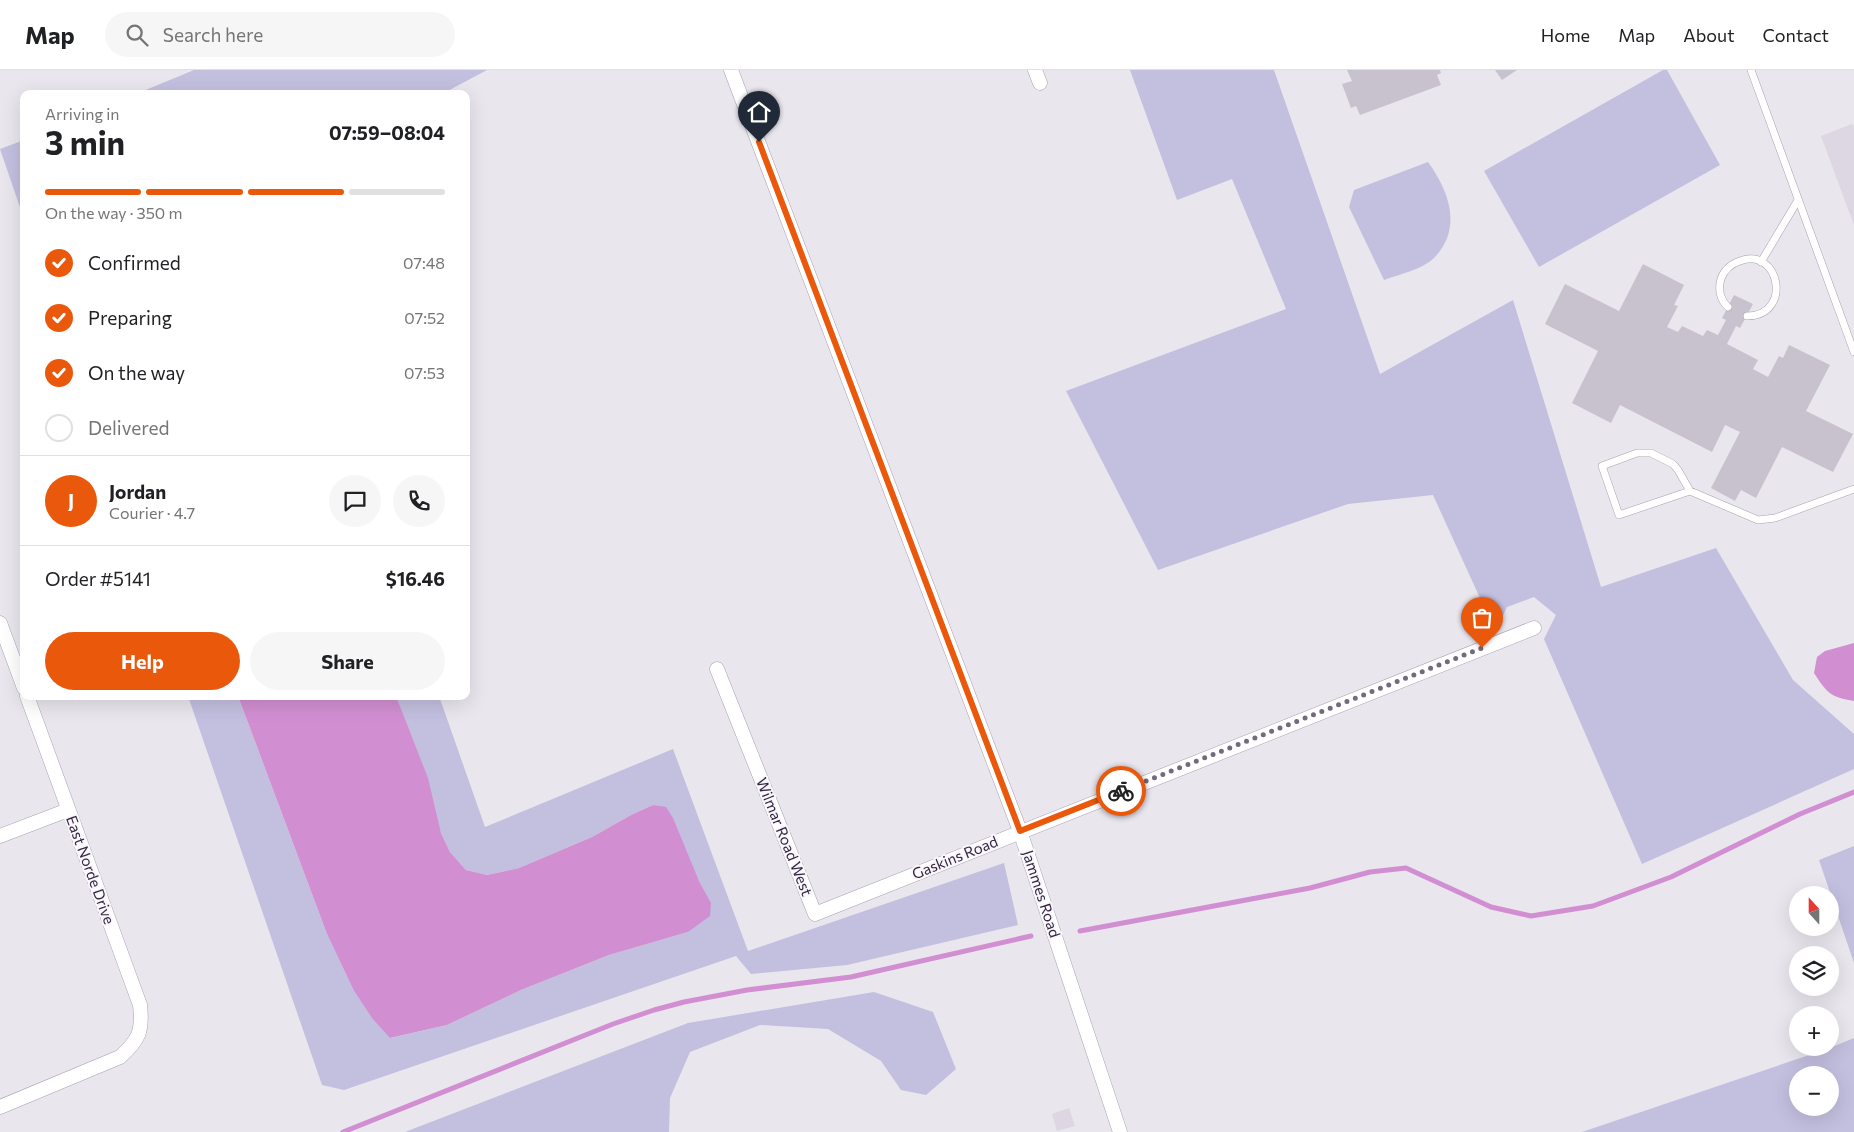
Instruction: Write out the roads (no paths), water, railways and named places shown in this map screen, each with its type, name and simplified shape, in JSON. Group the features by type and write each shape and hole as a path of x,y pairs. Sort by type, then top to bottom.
{"street":[{"name":"Jammes Road","path":"731,70 1020,831 1120,1132"},
{"path":"0,623 20,677"},
{"name":"Gaskins Road","path":"905,877 1534,628"},
{"name":"Wilmar Road West","path":"717,669 815,914 905,877"},
{"name":"East Norde Drive","path":"0,1107 120,1057 134,1045 140,1032 142,1020 140,1005 28,700"},
{"path":"0,836 68,810"}],"lane":[{"path":"1751,70 1854,352"},
{"path":"1761,262 1798,200"},
{"path":"1728,307 1720,296 1722,277 1727,269 1734,263 1743,260 1752,259 1761,262 1768,267 1776,281 1777,290 1775,298 1765,311 1757,315 1747,316"},
{"path":"1690,491 1619,515 1602,466 1637,454 1651,453 1673,464 1690,491 1747,516 1766,521 1854,490"}],"waterway":[{"path":"1080,931 1310,888 1370,872 1406,868 1491,907 1531,916 1593,906 1671,877 1800,814 1854,792"},
{"path":"343,1132 613,1024 654,1010 684,1002 747,990 851,977 1031,936"}]}
